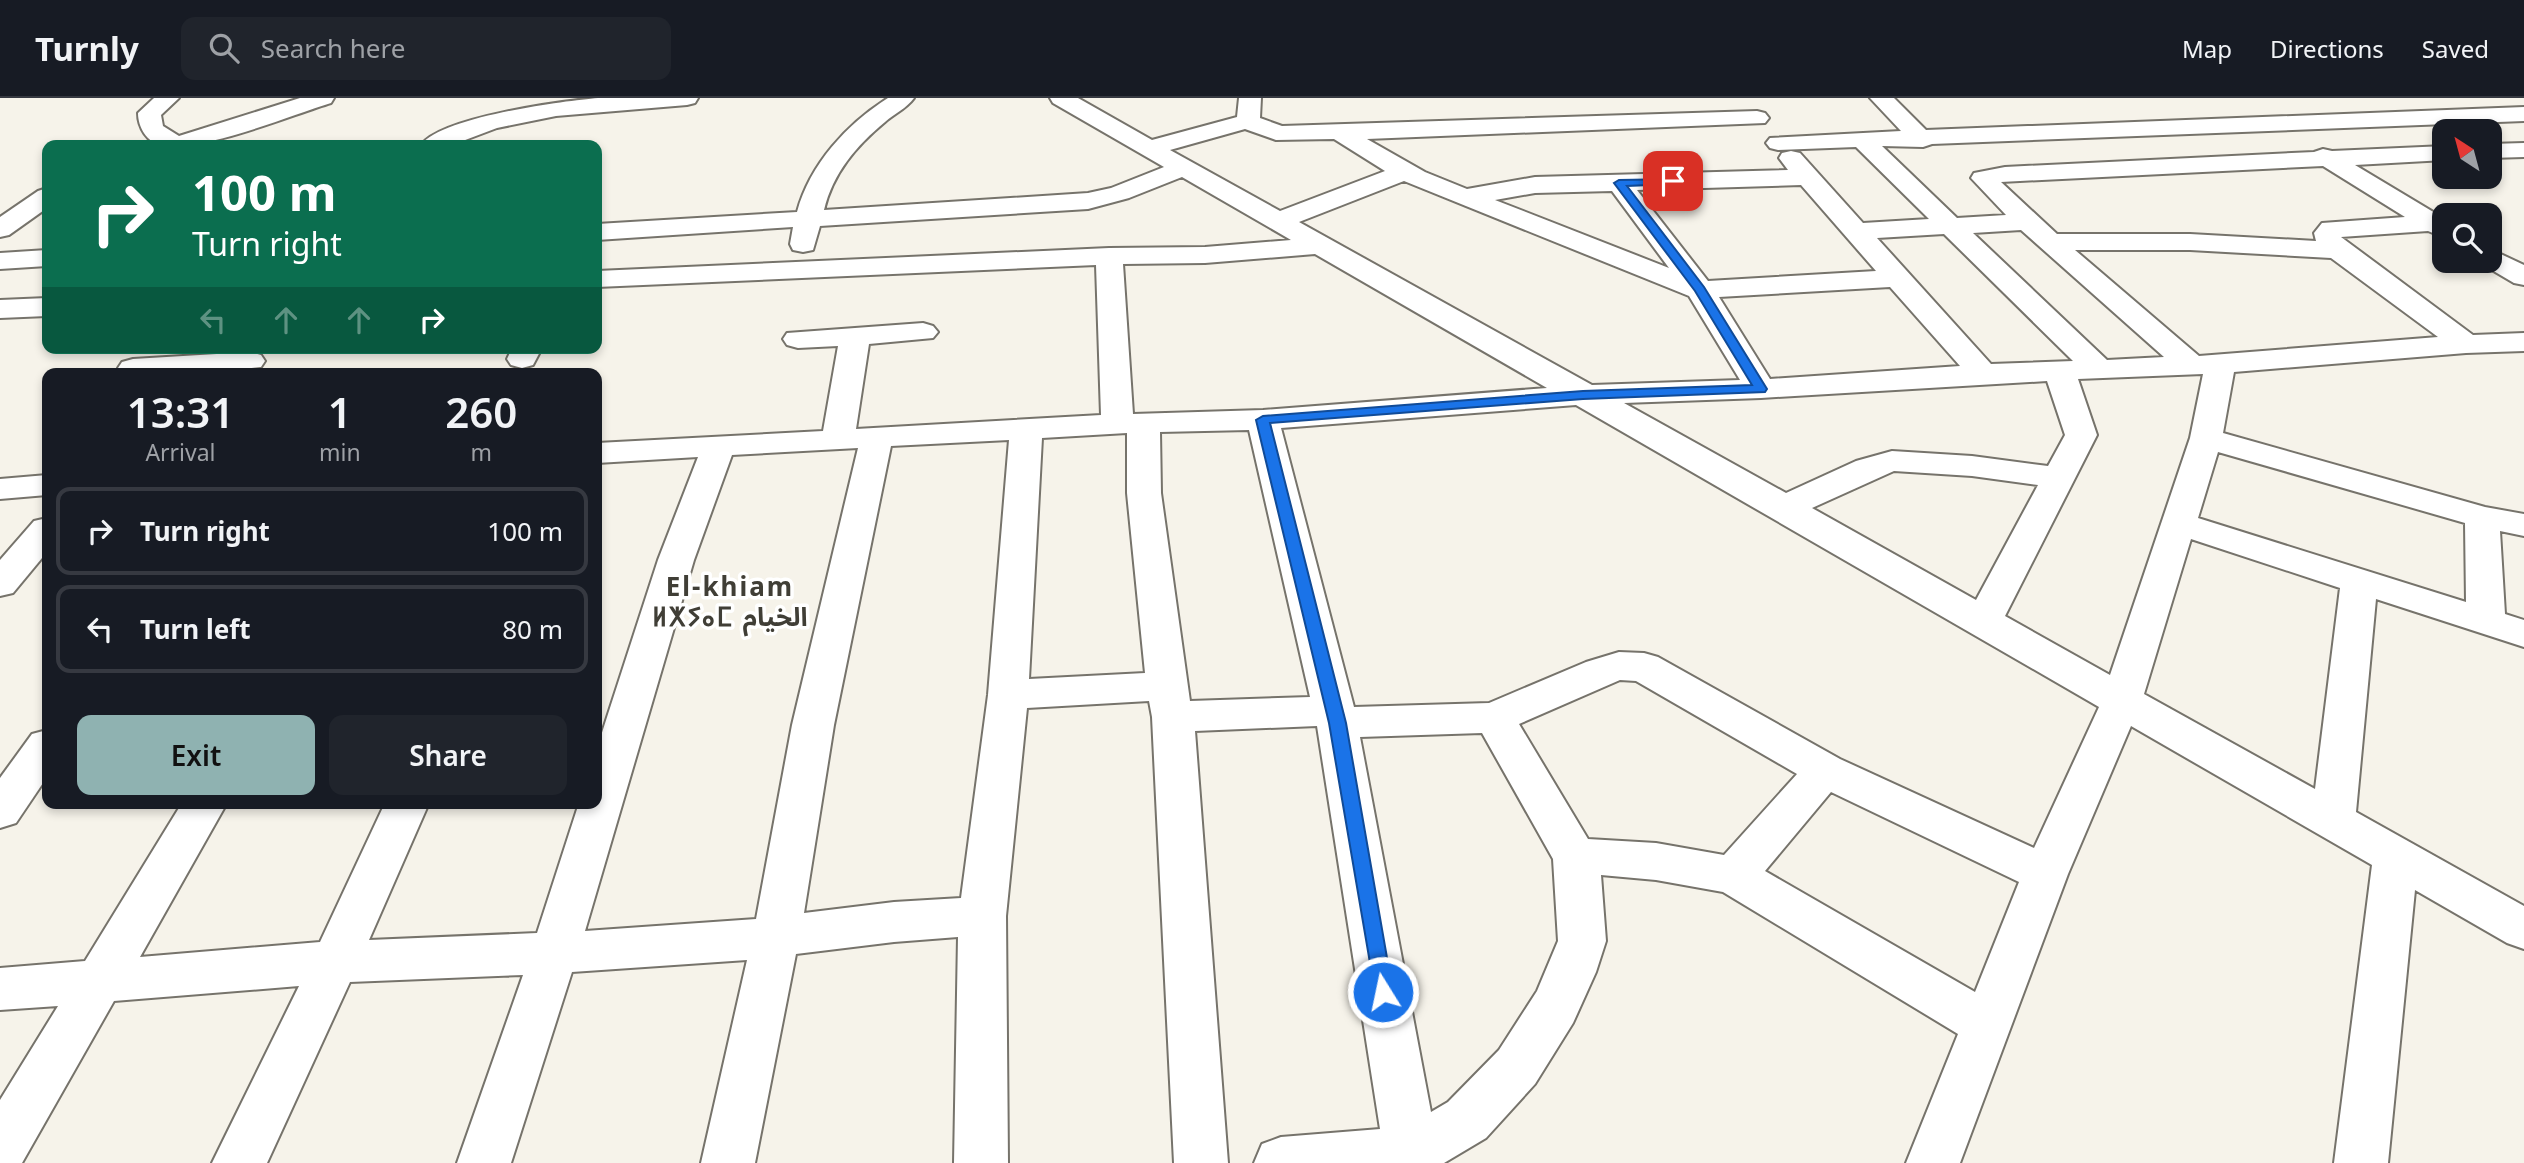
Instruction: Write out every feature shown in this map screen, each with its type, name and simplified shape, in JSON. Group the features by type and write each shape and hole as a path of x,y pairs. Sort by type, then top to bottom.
{"street":[{"path":"166,140 151,128 149,113 169,98"},
{"path":"191,140 323,98"},
{"path":"446,140 480,127 546,112 687,98"},
{"path":"796,270 819,186 842,152 881,113 903,98"},
{"path":"1061,98 2524,929"},
{"path":"1739,98 1983,374"},
{"path":"1881,98 1923,139"},
{"path":"2369,98 2405,121"},
{"path":"1149,148 1249,109 1264,131 1278,135 1306,131 1340,132 1418,119 1758,118"},
{"path":"1778,144 1923,139 2279,117 2405,121 2524,114"},
{"path":"2279,117 2327,158 2432,222"},
{"path":"1340,132 1404,172 1441,190 1466,197 1700,290 1898,278"},
{"path":"1864,142 2100,370"},
{"path":"2502,151 2524,150"},
{"path":"2205,365 2050,242 1983,178 2005,174 2432,154"},
{"path":"602,232 808,221 1088,201 1120,193 1182,168"},
{"path":"1278,222 1404,172"},
{"path":"1466,197 1535,185 1807,177"},
{"path":"1619,183 1700,290 1761,389"},
{"path":"0,229 42,200"},
{"path":"1856,231 2027,222"},
{"path":"2432,226 2331,229 2327,233 2328,239 2338,250 2466,344"},
{"path":"2050,242 2190,242 2338,250"},
{"path":"602,279 1110,256 1205,255 1321,246"},
{"path":"1110,256 1131,424 1142,448 1144,493 1170,701 1201,1163"},
{"path":"0,261 42,258"},
{"path":"2502,264 2524,277"},
{"path":"0,309 42,307"},
{"path":"798,339 923,332"},
{"path":"728,1163 776,937 813,725 858,438 855,336"},
{"path":"602,453 1131,424 1263,420 1583,395 1761,389 1983,374 2205,365 2466,344 2524,342"},
{"path":"192,368 250,361"},
{"path":"1933,1163 2045,874 2122,700 2206,438 2205,365"},
{"path":"1983,622 2081,436 2059,370"},
{"path":"1263,420 1336,717 1412,1158"},
{"path":"981,1163 982,916 1008,695 1026,430"},
{"path":"2206,438 2482,517 2524,525"},
{"path":"602,799 676,560 719,447"},
{"path":"1783,508 1868,468 1892,461 1972,466 2058,478"},
{"path":"0,489 42,485"},
{"path":"2482,517 2486,620"},
{"path":"2178,523 2524,634"},
{"path":"0,583 42,535"},
{"path":"2333,821 2359,582"},
{"path":"1008,695 1170,701 1336,717 1494,718 1600,672 1619,666 1644,667 1825,770 2045,874"},
{"path":"1281,1163 1412,1158 1467,1119 1517,1067 1555,1007 1572,972 1582,941 1576,859 1494,718"},
{"path":"0,811 42,753"},
{"path":"1734,876 1825,770"},
{"path":"0,1149 202,809"},
{"path":"239,1163 404,809"},
{"path":"484,1163 599,809"},
{"path":"1576,859 1607,856 1674,863 1734,876 1987,1025"},
{"path":"2361,1163 2396,856"},
{"path":"0,989 335,962 642,949 776,937 894,922 982,916"}],"district":[{"name":"El-khiam ⵍⵅⵢⴰⵎ الخيام","path":"730,602"}],"route":[{"path":"1383,992 1338,723 1263,420 1583,395 1761,389 1700,290 1619,183 1673,181"}]}
